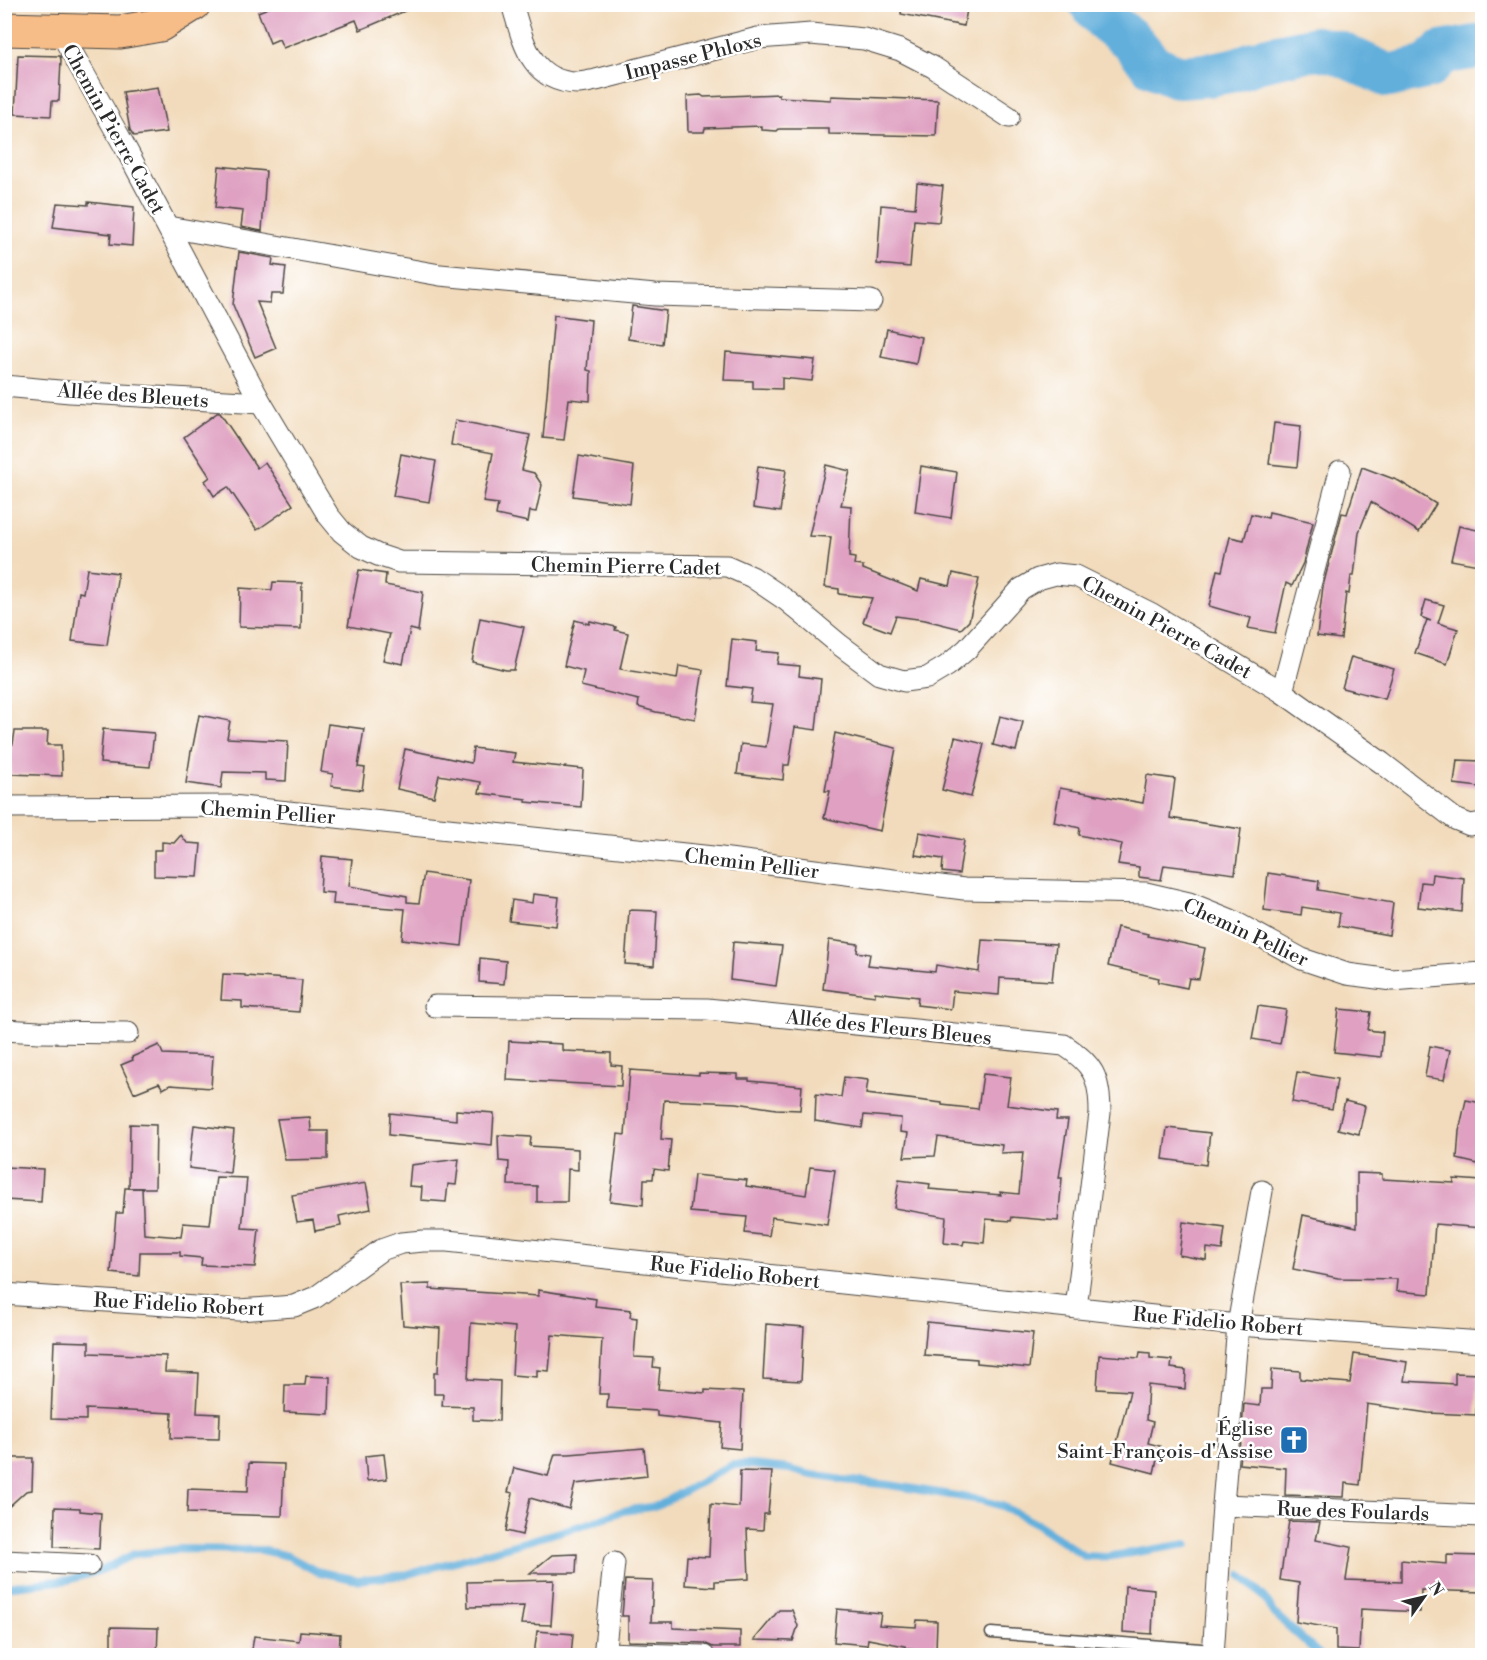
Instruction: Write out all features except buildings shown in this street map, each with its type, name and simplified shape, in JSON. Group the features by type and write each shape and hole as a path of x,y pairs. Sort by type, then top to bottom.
{"main road":[{"path":"4,29 120,32 160,25 194,4"}],"street":[{"name":"Impasse Phloxs","path":"512,4 527,52 541,70 555,79 577,83 596,80 758,38 811,34 864,39 900,50 933,67 1009,117"},
{"name":"Chemin Pierre Cadet","path":"60,31 168,226 261,403 328,515 342,532 361,547 399,562 727,566 752,577 786,600 879,674 903,681 927,678 947,666 967,650 1021,589 1038,579 1056,574 1076,576 1152,614 1282,692 1382,763 1455,819 1470,825 1482,823"},
{"name":"Chemin Pierre Cadet","path":"168,226 440,275 655,295 871,301"},
{"name":"Allée des Bleuets","path":"4,386 261,403"},
{"path":"1282,692 1340,471"},
{"name":"Chemin Pellier","path":"4,807 232,806 702,856 964,889 1146,893 1189,903 1231,921 1302,959 1347,974 1392,980 1482,974"},
{"name":"Allée des Fleurs Bleues","path":"435,1006 707,1009 1064,1045 1080,1056 1093,1071 1100,1092 1100,1113 1076,1308"},
{"path":"4,1030 128,1033"},
{"path":"1214,1653 1222,1505 1238,1325 1262,1191"},
{"name":"Rue Fidelio Robert","path":"4,1294 239,1310 294,1306 316,1297 381,1250 401,1244 447,1241 1238,1325 1482,1342"},
{"name":"Rue des Foulards","path":"1222,1505 1482,1516"},
{"path":"4,1561 89,1564"},
{"path":"614,1563 604,1654 704,1656"}],"lane":[{"path":"990,1633 1214,1653"}],"waterway":[{"path":"1091,4 1105,20 1131,40 1153,66 1179,77 1234,70 1268,58 1316,48 1337,52 1389,76 1428,67 1441,53 1482,46"},
{"path":"4,1587 68,1580 102,1570 134,1554 180,1549 261,1550 288,1556 316,1571 357,1580 405,1575 590,1523 623,1511 657,1506 732,1465 789,1469 843,1480 981,1500 1002,1506 1037,1524 1084,1556 1106,1557 1187,1544"},
{"path":"1241,1575 1262,1595 1275,1614 1321,1656"},
{"path":"1426,1656 1482,1652"}],"place":[{"name":"Église Saint-François-d'Assise","path":"1294,1440"}]}
